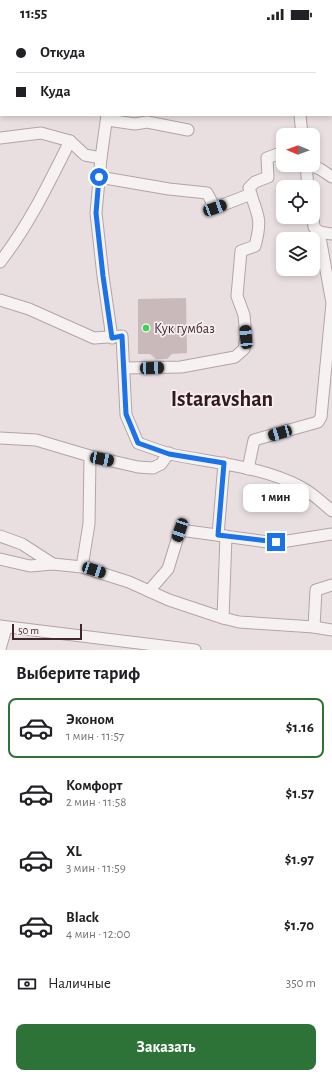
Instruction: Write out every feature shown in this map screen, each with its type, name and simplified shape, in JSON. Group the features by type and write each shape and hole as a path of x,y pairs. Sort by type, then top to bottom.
{"street":[{"path":"300,116 301,128"},
{"path":"112,338 96,213 100,158 107,118 135,124 147,122 188,130"},
{"path":"0,138 41,134 70,141 85,155 100,158"},
{"path":"0,262 18,239 37,206 70,141"},
{"path":"124,368 181,367 235,357 244,348 246,337 244,315 237,296 241,251 255,246 260,228 260,217 250,188 256,182 268,177 267,158 276,155"},
{"path":"320,168 332,177"},
{"path":"99,177 169,189 207,193 215,208 251,194"},
{"path":"314,224 314,227 319,232"},
{"path":"320,232 332,234"},
{"path":"248,469 254,440 318,422 321,417 332,303 320,237"},
{"path":"0,300 28,309 94,338 112,338 122,336 126,414 138,443 169,454 224,463 248,469 300,486 320,499 332,511"},
{"path":"0,438 36,440 90,456 138,467 153,468 161,464 169,454"},
{"path":"82,567 89,524 90,456"},
{"path":"223,618 222,536 224,463"},
{"path":"149,591 168,569 180,530 276,542 332,534"},
{"path":"0,536 22,544 53,564"},
{"path":"0,559 30,566 53,564 82,567 129,582 169,600 239,622 314,627 332,630"},
{"path":"314,627 316,590 332,585"},
{"path":"0,649 3,627 195,650"}],"building":[{"path":"186,298 187,353 172,354 167,359 156,359 150,354 138,354 138,299"}],"place":[{"name":"Кук гумбаз","path":"146,328"}],"district":[{"name":"Istaravshan","path":"222,398"}],"route":[{"path":"99,177 96,213 112,338 122,336 126,414 138,443 169,454 224,463 218,535 276,542"}]}
